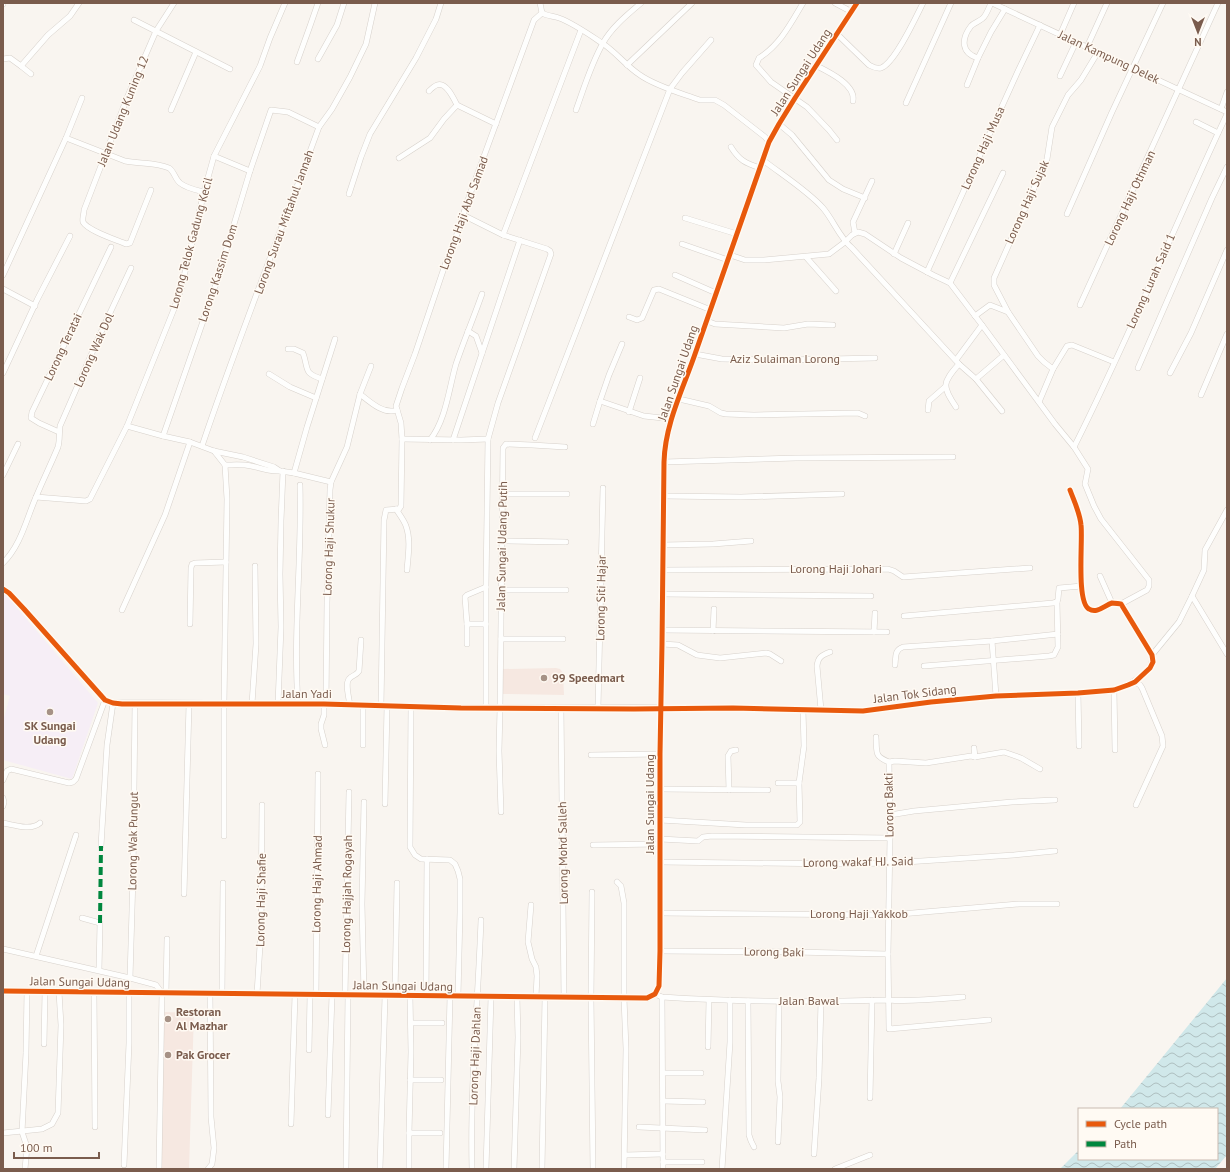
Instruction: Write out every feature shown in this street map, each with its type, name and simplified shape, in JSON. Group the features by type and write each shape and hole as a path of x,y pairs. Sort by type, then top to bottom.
{"street":[{"path":"21,66 48,35 70,16 80,3"},
{"name":"Jalan Udang Kuning 12","path":"152,190 130,243 126,244 89,228 84,223 84,210 127,98 156,31 174,3"},
{"name":"Lorong Telok Gadung Kecil","path":"36,497 86,501 90,499 127,426 179,295 214,156 260,66 285,3"},
{"path":"297,62 318,3"},
{"path":"318,59 337,25 344,3"},
{"name":"Lorong Surau Miftahul Jannah","path":"202,446 225,379 319,127 332,109 366,44 375,3"},
{"path":"349,194 370,134 416,58 436,19 442,3"},
{"path":"540,3 542,13 559,18 603,43 640,75 650,81 694,98 700,100 715,100 724,105 765,137 769,142"},
{"path":"576,110 603,43 618,24 641,3"},
{"path":"627,65 692,3"},
{"path":"803,3 782,37 768,52 759,58 756,65 771,82 808,108 837,140"},
{"path":"835,3 852,12"},
{"name":"Jalan Sungai Udang","path":"3,991 564,998 647,998 655,994 659,986 660,951 660,754 665,445 672,419 769,142 795,98 857,3"},
{"path":"837,34 870,65 875,68 881,68 887,64 903,42 923,3"},
{"path":"906,103 951,3"},
{"path":"978,58 966,52 964,47 966,37 972,26 984,18 992,3"},
{"name":"Jalan Kampung Delek","path":"992,3 1227,113"},
{"path":"1060,34 1074,3"},
{"path":"1086,47 1107,3"},
{"path":"1067,214 1112,112 1163,3"},
{"name":"Lorong Haji Othman","path":"1080,305 1218,3"},
{"path":"967,84 991,32 1005,9"},
{"name":"Lorong Haji Abd Samad","path":"397,410 396,406 402,388 496,124 534,20 542,13"},
{"path":"134,20 230,69"},
{"name":"Lorong Haji Musa","path":"927,272 1040,25"},
{"path":"503,235 581,30"},
{"path":"535,438 670,89 711,40"},
{"path":"1060,76 1076,42"},
{"path":"171,110 196,52"},
{"name":"Lorong Haji Sujak","path":"1053,369 1038,356 1008,312 994,285 994,278 1047,159 1052,128 1068,95 1081,80 1098,52"},
{"path":"3,60 10,58 31,74"},
{"path":"817,66 851,88 854,96 853,101"},
{"path":"429,91 437,84 441,84 451,92 457,105 496,124"},
{"path":"1221,109 1227,92"},
{"path":"3,275 66,138 82,98"},
{"path":"399,158 430,138 457,105"},
{"name":"Lorong Kassim Dom","path":"163,436 222,264 250,171 271,110 288,112 319,127"},
{"name":"Lorong Lurah Said 1","path":"1074,447 1104,387 1227,113"},
{"path":"1196,122 1218,133"},
{"path":"779,124 792,135 829,180 843,189 865,198"},
{"path":"66,138 125,161 134,163 150,163 164,167 171,170 179,182 186,187 204,192"},
{"path":"731,147 737,157 750,165 760,168"},
{"path":"214,156 250,171"},
{"path":"763,160 808,194 823,208 845,242 958,362 976,379 1002,411"},
{"path":"1138,368 1227,167"},
{"path":"950,283 1003,173"},
{"path":"855,233 853,222 872,181"},
{"path":"463,215 503,235 547,249 551,254 498,403 488,439 486,708"},
{"path":"685,218 737,234"},
{"path":"894,254 908,223"},
{"path":"682,244 729,257 745,260 764,260 829,254 852,235 858,232 865,234 894,254 950,283 1055,424 1074,447 1088,469 1085,484 1090,498 1101,519 1149,580 1147,590 1121,604 1112,603 1094,611 1087,607 1082,586 1080,567 1081,526 1078,511 1070,490"},
{"path":"3,373 70,236"},
{"path":"453,440 520,240"},
{"name":"Lorong Teratai","path":"58,432 34,421 31,418 32,412 111,247"},
{"path":"1170,374 1227,250"},
{"path":"806,257 836,291"},
{"name":"Lorong Wak Dol","path":"3,563 18,544 36,497 58,447 60,440 58,432 60,426 131,268"},
{"path":"675,275 716,293"},
{"path":"3,289 35,306"},
{"path":"629,317 637,320 642,318 654,290 656,289 711,310"},
{"path":"430,440 435,434 441,421 456,364 482,294"},
{"path":"975,316 990,305 1008,312"},
{"path":"707,321 716,324 784,328 808,324 833,325"},
{"path":"956,407 946,392 945,386 948,376 982,325"},
{"path":"468,331 476,336 482,353"},
{"path":"1201,395 1227,334"},
{"path":"294,473 301,446 335,339"},
{"path":"593,424 609,375 622,344"},
{"path":"1039,402 1053,369 1067,346 1072,345 1114,362"},
{"path":"288,349 294,349 303,353 308,372 312,376 322,380"},
{"name":"Aziz Sulaiman Lorong","path":"695,354 722,359 786,360 876,358"},
{"path":"976,379 1004,355"},
{"name":"Lorong Haji Shukur","path":"325,744 321,724 325,704 331,482 347,447 360,394 371,366"},
{"path":"269,374 290,387 316,398"},
{"path":"629,412 640,378"},
{"path":"928,410 929,401 945,386"},
{"path":"360,394 384,411 391,412 397,410 400,417 402,439 401,506 400,508 386,510 384,520 385,804"},
{"path":"679,399 709,406 721,413 726,414 754,415 858,413 865,416"},
{"path":"600,401 644,416 672,419"},
{"path":"127,426 190,442 214,451 243,457 274,467 281,471"},
{"path":"402,439 488,439"},
{"path":"122,610 165,515 190,442"},
{"path":"3,475 18,444"},
{"name":"Jalan Sungai Udang Putih","path":"501,812 499,751 503,541 503,448 506,444 565,447"},
{"path":"214,451 225,465 227,499 224,836"},
{"path":"664,462 796,458 952,457"},
{"path":"225,465 250,465 265,470 294,473 331,482"},
{"path":"278,704 281,627 281,471"},
{"path":"298,704 296,671 300,486"},
{"name":"Lorong Siti Hajar","path":"598,708 603,488"},
{"path":"503,494 567,494"},
{"path":"664,496 741,497 842,494"},
{"path":"396,509 406,525 408,535 407,570"},
{"name":"Jalan Tok Sidang","path":"661,708 863,711 931,702 996,696 1114,690 1135,682 1150,668 1153,662 1152,655 1179,622 1204,570 1205,550 1227,510"},
{"path":"503,541 566,542"},
{"path":"663,545 713,544 751,541"},
{"path":"190,624 192,564 226,562"},
{"path":"252,704 256,644 255,566"},
{"name":"Lorong Haji Johari","path":"663,570 888,569 904,578 1030,568"},
{"path":"1100,576 1112,603"},
{"path":"924,666 1049,656 1054,654 1058,647 1056,602 1058,599 1059,588 1082,586"},
{"path":"467,644 465,597 486,587"},
{"name":"Jalan Yadi","path":"3,589 24,608 105,700 113,703 325,704 486,708 661,708"},
{"path":"502,590 566,590"},
{"path":"662,594 871,596"},
{"path":"1192,596 1227,654"},
{"path":"904,616 1056,602"},
{"path":"1121,604 1152,655"},
{"path":"714,610 714,631"},
{"path":"874,632 875,613"},
{"path":"467,624 486,624"},
{"path":"662,630 887,632"},
{"path":"895,666 896,652 900,648 992,642 1058,634"},
{"path":"501,639 563,640"},
{"path":"350,705 348,681 358,673 361,640"},
{"path":"992,642 996,696"},
{"path":"662,644 678,645 697,655 720,658 766,653 781,661"},
{"path":"822,710 817,666 818,660 823,655 830,652"},
{"path":"1135,682 1140,684 1142,688 1162,736 1163,746 1136,805"},
{"path":"1114,690 1115,750"},
{"path":"1078,693 1079,746"},
{"path":"3,780 7,771 11,770 68,783 73,782 76,779 105,700"},
{"path":"101,846 107,744 113,703"},
{"name":"Lorong Wak Pungut","path":"130,978 135,704"},
{"path":"184,894 189,704"},
{"path":"363,745 364,705"},
{"path":"410,707 410,847 415,855 421,859 450,860 455,864 459,875 460,912 458,996"},
{"name":"Lorong Mohd Salleh","path":"561,708 564,998"},
{"path":"790,837 795,825 800,822 800,783 804,746 803,710"},
{"name":"Lorong Bakti","path":"876,737 877,754 880,758 889,762 889,1029 989,1020"},
{"path":"974,748 975,757"},
{"path":"729,790 728,756 731,751 736,750"},
{"path":"889,762 926,763 1004,752 1021,758 1040,769"},
{"path":"591,755 660,754"},
{"name":"Lorong Haji Ahmad","path":"309,1050 313,995 318,774"},
{"path":"778,783 800,783"},
{"path":"660,789 768,790"},
{"name":"Lorong Hajjah Rogayah","path":"346,1169 349,792"},
{"path":"3,798 3,806"},
{"path":"890,815 921,810 1012,802 1055,800"},
{"path":"364,802 362,904 364,995"},
{"name":"Lorong Haji Shafie","path":"257,994 261,929 262,805"},
{"path":"660,820 746,825 795,825"},
{"path":"3,823 30,827 37,826 40,823"},
{"path":"36,956 76,835"},
{"path":"594,845 660,841 698,841 703,837 890,838"},
{"name":"Lorong wakaf HJ. Said","path":"660,862 836,864 890,863 1055,851"},
{"path":"426,996 427,859"},
{"path":"617,882 621,886 624,903 624,998 626,1050 624,1169"},
{"path":"222,994 223,883"},
{"path":"395,996 397,883"},
{"path":"592,892 590,998 593,1169"},
{"name":"Lorong Haji Yakkob","path":"660,913 889,915 1019,904 1057,904"},
{"path":"531,905 528,942 532,959 536,967 536,997"},
{"path":"82,918 100,923 98,970"},
{"name":"Lorong Haji Dahlan","path":"472,1169 477,997 480,971 481,920"},
{"path":"159,1169 167,939"},
{"path":"3,949 98,970 156,985 164,993"},
{"name":"Lorong Baki","path":"660,951 888,954"},
{"path":"25,1169 27,1148 22,1132 27,991"},
{"path":"44,1044 45,992"},
{"path":"3,1132 22,1132 42,1129 52,1124 58,1113 61,1025 60,992"},
{"path":"94,992 94,1127"},
{"path":"124,1165 129,1044 129,993"},
{"path":"208,1169 212,1164 214,1148 211,1117 210,994"},
{"path":"291,1124 295,994"},
{"name":"Jalan Bawal","path":"655,994 662,997 709,1000 779,1001 901,1001 963,997"},
{"path":"328,1115 332,995"},
{"path":"380,1169 385,996"},
{"path":"410,996 410,1169"},
{"path":"446,1169 450,996"},
{"path":"486,1169 491,997"},
{"path":"514,1169 518,1037 517,997"},
{"path":"542,1169 544,997"},
{"path":"662,997 663,1169"},
{"path":"708,1047 709,1000"},
{"path":"722,1169 730,1042 730,1000"},
{"path":"748,1000 749,1135 750,1141 754,1147"},
{"path":"870,1098 872,1000"},
{"path":"778,1142 780,1097 778,1081 779,1001"},
{"path":"814,1154 819,1078 821,1001"},
{"path":"411,1023 442,1023"},
{"path":"663,1073 701,1073"},
{"path":"410,1080 441,1080"},
{"path":"663,1101 703,1102"},
{"path":"639,1127 705,1130"},
{"path":"409,1133 440,1133"},
{"path":"625,1154 663,1154"},
{"path":"835,1169 870,1155"},
{"path":"663,1162 702,1162"}],"shaded area":[{"name":"SK Sungai Udang","path":"3,593 98,703 72,779 3,760 3,721 10,696 3,694"},
{"path":"503,669 560,669 563,673 564,695 503,694"},
{"path":"164,1012 194,1013 189,1169 161,1169"}],"water":[{"path":"1227,978 1227,1155 1215,1169 1060,1169 1078,1151 1078,1160 1218,1160 1218,1108 1121,1108"}],"marked path":[{"path":"100,923 101,846"}],"cycle path":[{"path":"3,991 647,998 655,994 659,986 660,951 660,754 665,448 675,407 769,142 795,98 857,3"},
{"path":"3,589 9,593 24,609 105,700 122,704 324,704 461,708 733,708 863,711 931,702 996,696 1114,690 1135,682 1150,668 1153,662 1152,655 1121,604 1112,603 1101,609 1095,610 1089,609 1085,604 1081,583 1081,525 1070,490"}],"place":[{"name":"99 Speedmart","path":"544,678"},
{"name":"SK Sungai Udang","path":"50,712"},
{"name":"Restoran Al Mazhar","path":"168,1019"},
{"name":"Pak Grocer","path":"168,1055"}]}
